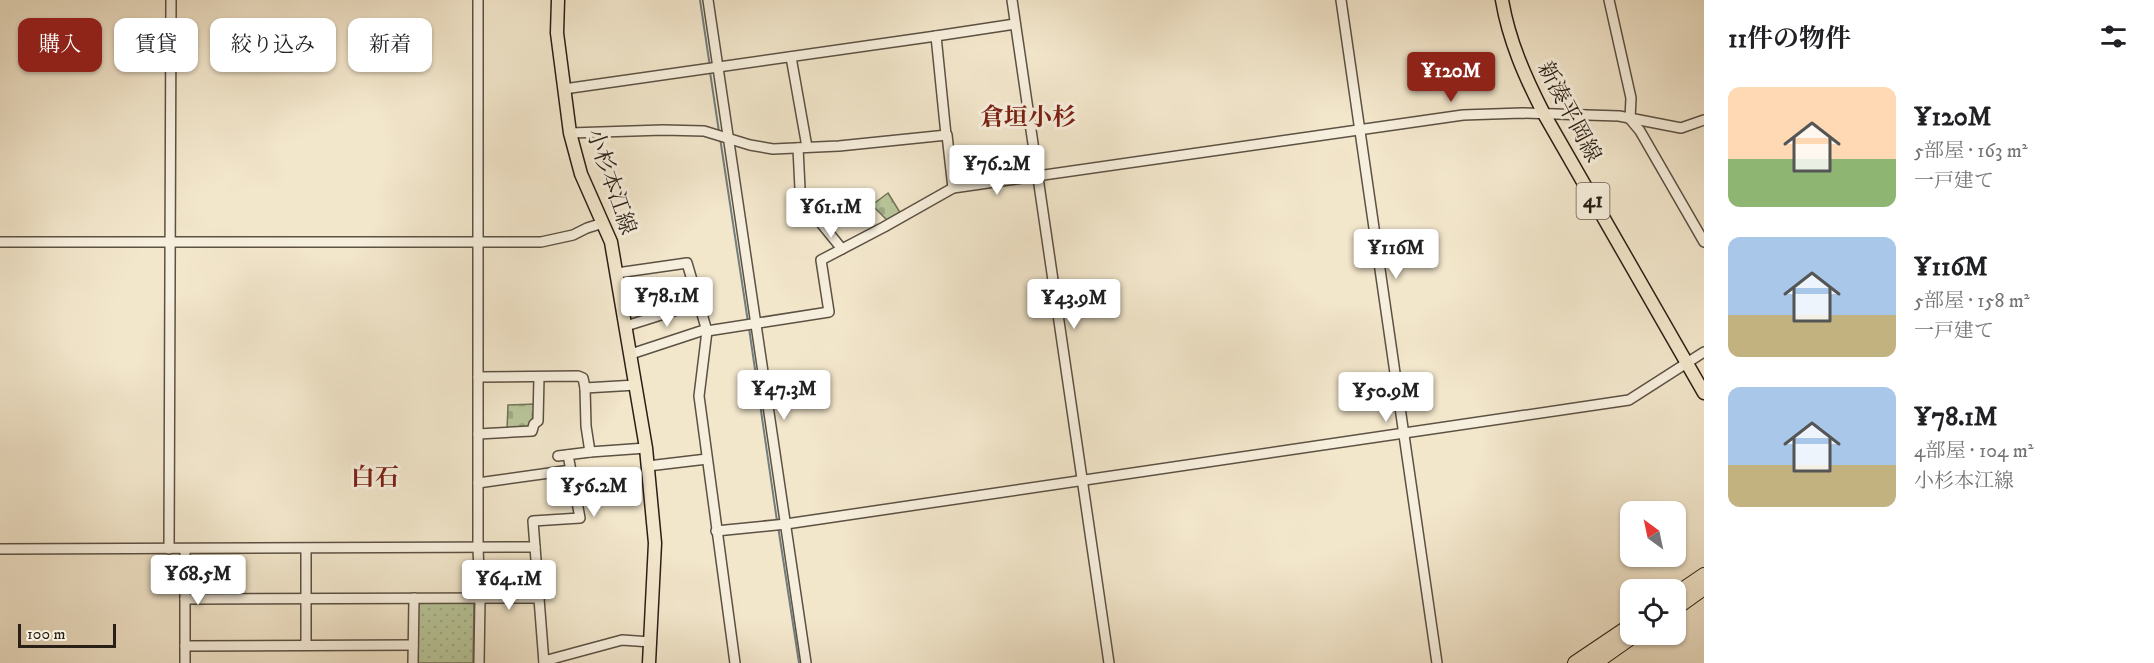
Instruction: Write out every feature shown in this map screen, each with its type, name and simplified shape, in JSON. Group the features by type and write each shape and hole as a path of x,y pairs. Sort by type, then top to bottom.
{"highway":[{"path":"1686,587 1704,575"},
{"path":"1686,601 1704,588"},
{"path":"1575,663 1620,633"},
{"path":"1595,663 1620,645"}],"main road":[{"name":"小杉本江線","path":"558,0 557,33 570,133 581,174 611,242 646,448 655,543 649,663"},
{"name":"新湊平岡線","path":"1502,0 1514,49 1544,114 1704,393"}],"street":[{"path":"168,549 171,0"},
{"path":"478,0 479,663"},
{"path":"708,0 806,663"},
{"path":"1012,0 1109,663"},
{"path":"1341,0 1437,663"},
{"path":"1609,0 1631,98 1630,119 1640,131 1704,242"},
{"path":"564,89 1015,24"},
{"path":"936,36 953,188"},
{"path":"791,57 802,148 800,189 804,212 816,217 842,249"},
{"path":"631,354 707,330 829,312 821,260 953,188 1463,115 1619,116 1681,128 1704,120"},
{"path":"570,133 704,131 750,145 773,149 946,135"},
{"path":"0,242 541,242 573,235 603,223"},
{"path":"617,273 687,263 707,330 699,396 735,663"},
{"path":"626,326 699,303"},
{"path":"716,531 786,524 1629,400 1704,352"},
{"path":"478,434 532,431 534,424 538,421 539,376"},
{"path":"478,377 578,376 583,378 590,452"},
{"path":"585,388 636,385"},
{"path":"646,448 563,456 571,470 580,518 534,521 544,662 622,640 651,642"},
{"path":"648,466 707,459"},
{"path":"478,483 571,470"},
{"path":"0,549 535,547"},
{"path":"185,549 185,663"},
{"path":"306,549 306,645"},
{"path":"413,663 414,598"},
{"path":"185,599 539,598"},
{"path":"184,646 413,645"}],"green space":[{"path":"888,193 901,214 889,222 872,205"},
{"path":"535,404 536,420 531,429 507,430 508,405"},
{"path":"420,601 472,602 474,604 473,663 417,663 418,605"}],"waterway":[{"path":"700,0 710,67"},
{"path":"710,72 719,132"},
{"path":"720,138 748,322"},
{"path":"749,328 777,521"},
{"path":"778,526 799,663"}],"district":[{"name":"倉垣小杉","path":"1028,118"},
{"name":"白石","path":"375,478"}]}
